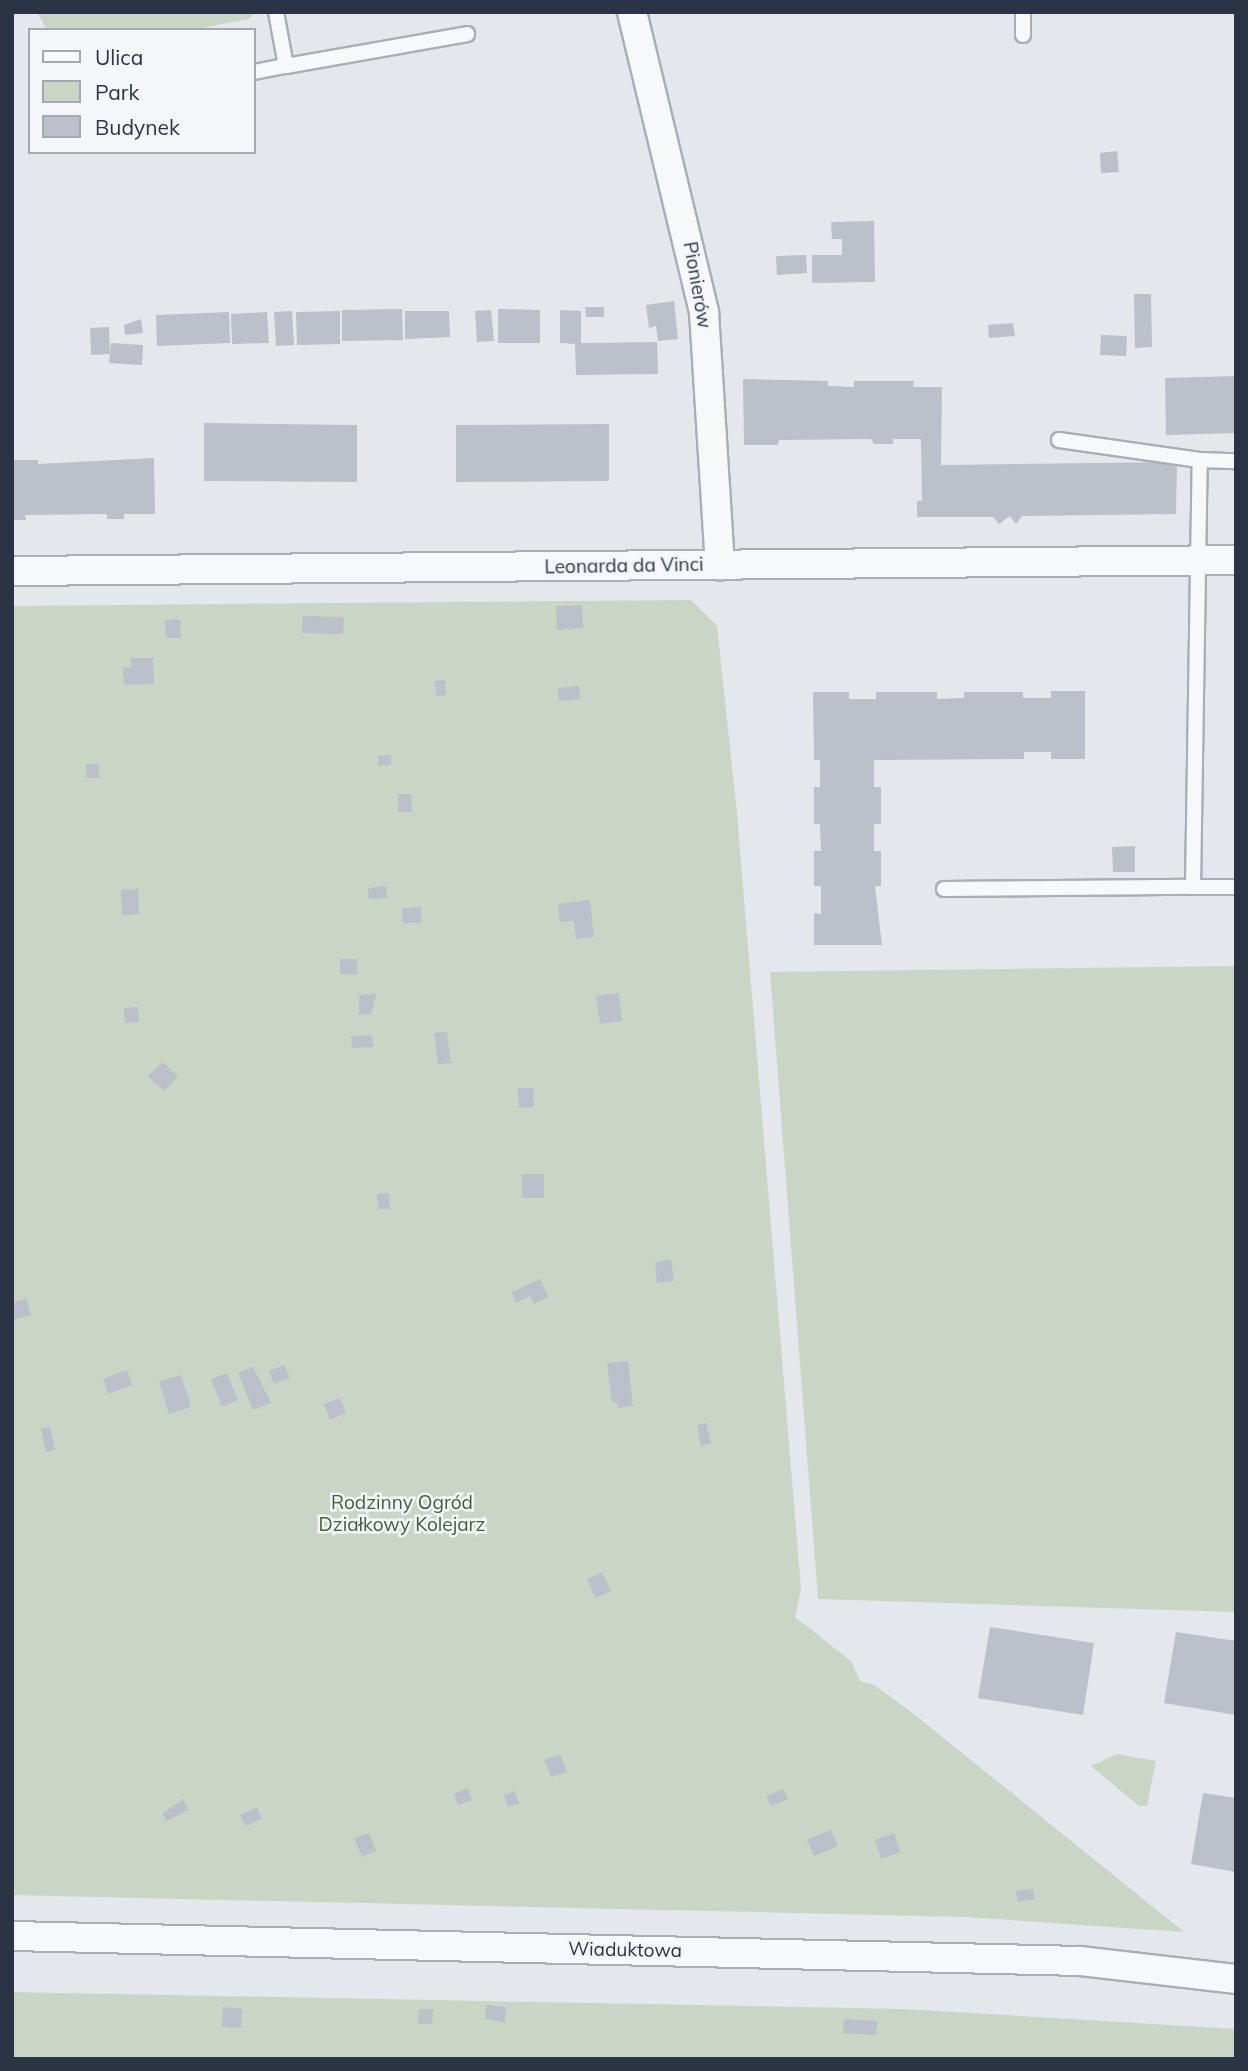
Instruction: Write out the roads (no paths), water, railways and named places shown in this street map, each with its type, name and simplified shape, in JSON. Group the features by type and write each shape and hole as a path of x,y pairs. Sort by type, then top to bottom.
{"street":[{"name":"Pionierów","path":"632,12 704,312 720,565"},
{"name":"Leonarda da Vinci","path":"12,570 1236,560"},
{"name":"Wiaduktowa","path":"12,1936 1080,1961 1236,1979"}],"lane":[{"path":"276,12 286,66"},
{"path":"1023,12 1023,35"},
{"path":"256,72 467,34"},
{"path":"1059,440 1200,460 1236,461"},
{"path":"1193,887 1201,560 1200,460"},
{"path":"944,889 1236,887"}],"park label":[{"name":"Rodzinny Ogród Działkowy Kolejarz","path":"402,1514"}]}
